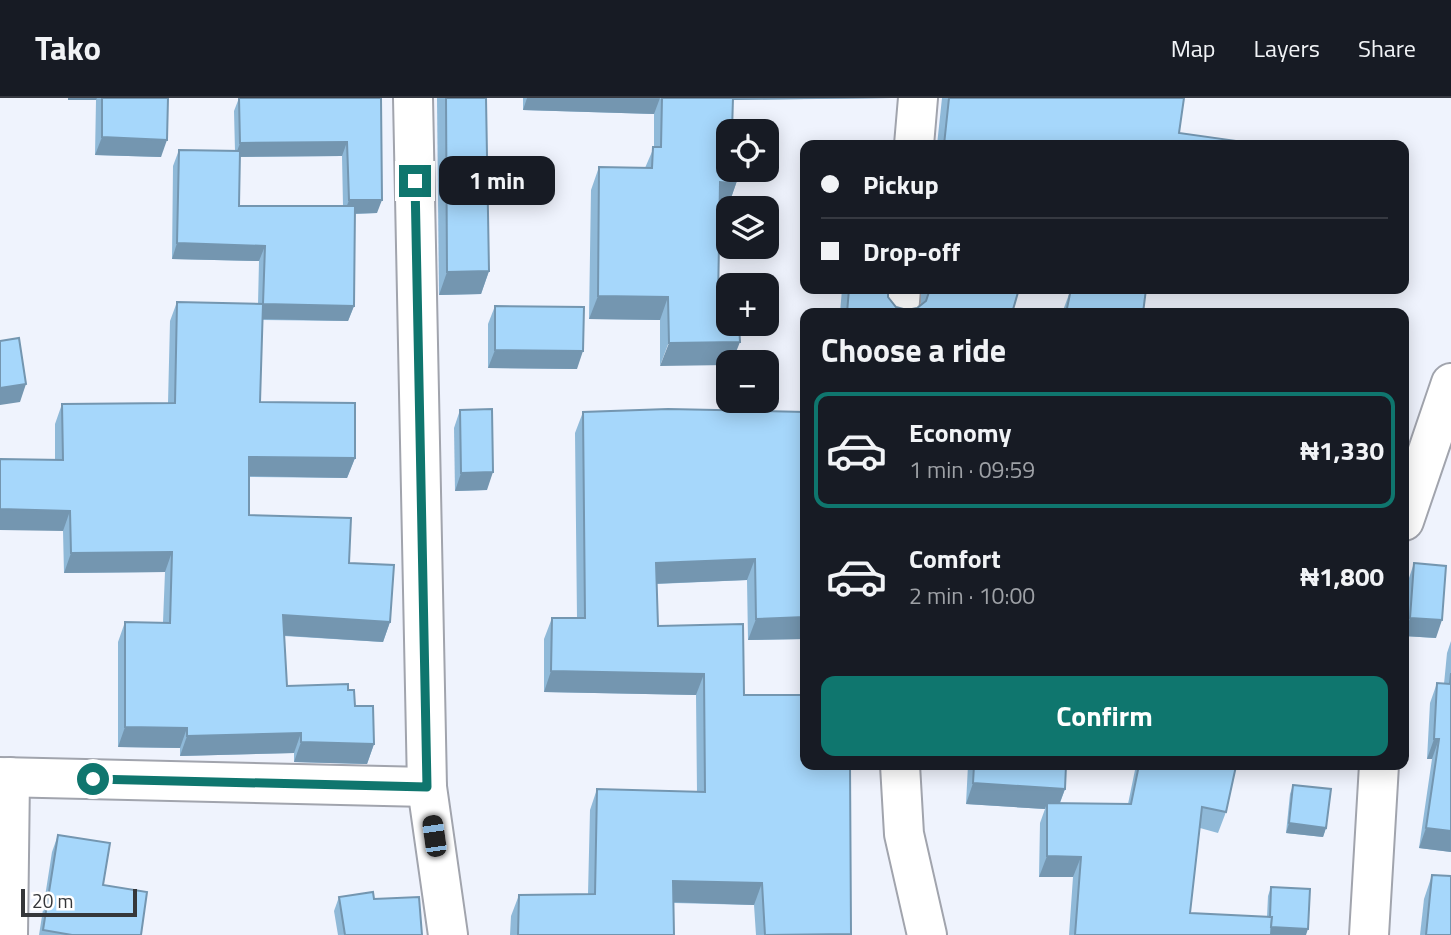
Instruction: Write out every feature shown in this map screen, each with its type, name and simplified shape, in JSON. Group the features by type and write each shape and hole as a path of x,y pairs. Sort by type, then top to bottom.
{"street":[{"path":"413,98 427,787 448,935"},
{"path":"914,140 918,98"},
{"path":"1409,506 1451,383"},
{"path":"900,770 904,834 927,935"},
{"path":"1369,935 1379,770"},
{"path":"8,935 5,777 427,787"}],"building":[{"path":"102,98 168,98 167,140 102,137"},
{"path":"239,98 381,98 382,200 349,200 347,142 240,143"},
{"path":"446,98 486,98 489,271 447,272"},
{"path":"662,98 733,98 732,119 716,119 716,182 720,182 720,196 716,196 716,259 719,259 718,273 716,273 716,336 740,336 740,342 669,343 668,297 598,296 599,167 652,168 653,147 661,147"},
{"path":"949,98 1184,98 1179,133 1229,140 945,140"},
{"path":"179,150 240,151 239,206 355,206 354,306 263,304 265,246 177,243"},
{"path":"849,294 888,294 896,307 900,308 847,308"},
{"path":"928,294 1018,294 1013,308 917,308 926,301"},
{"path":"1070,294 1145,294 1144,308 1067,308"},
{"path":"177,302 263,304 260,402 355,403 355,458 249,457 249,515 351,518 349,563 394,565 390,622 283,615 287,686 348,684 348,690 354,690 355,706 373,706 374,744 301,742 301,733 187,736 187,728 125,727 125,622 170,623 172,552 71,553 70,511 0,509 0,459 63,460 62,404 175,403"},
{"path":"495,306 584,307 583,351 495,350"},
{"path":"19,338 26,384 0,388 0,341"},
{"path":"492,409 493,472 461,473 460,410"},
{"path":"668,409 716,410 716,413 800,412 800,617 756,619 755,559 656,563 658,626 743,624 744,695 800,695 800,770 850,770 851,934 765,935 762,883 673,881 674,935 518,935 519,895 595,894 597,789 705,792 704,674 551,671 552,618 585,618 583,412"},
{"path":"1414,563 1446,566 1442,620 1410,618"},
{"path":"1451,673 1451,831 1426,828 1439,739 1434,739 1437,683 1450,684"},
{"path":"974,770 1066,770 1065,789 973,783"},
{"path":"1138,770 1235,770 1226,812 1202,807 1190,913 1272,917 1271,935 1075,935 1081,857 1047,856 1047,803 1131,804"},
{"path":"1293,785 1331,789 1326,828 1289,823"},
{"path":"58,835 110,843 103,885 147,892 141,935 72,935 43,930"},
{"path":"1432,875 1451,876 1451,935 1426,935"},
{"path":"1271,887 1310,889 1308,929 1271,927"},
{"path":"373,892 374,899 419,897 422,935 345,935 339,897"}],"route":[{"path":"93,779 427,787 415,181"}]}
